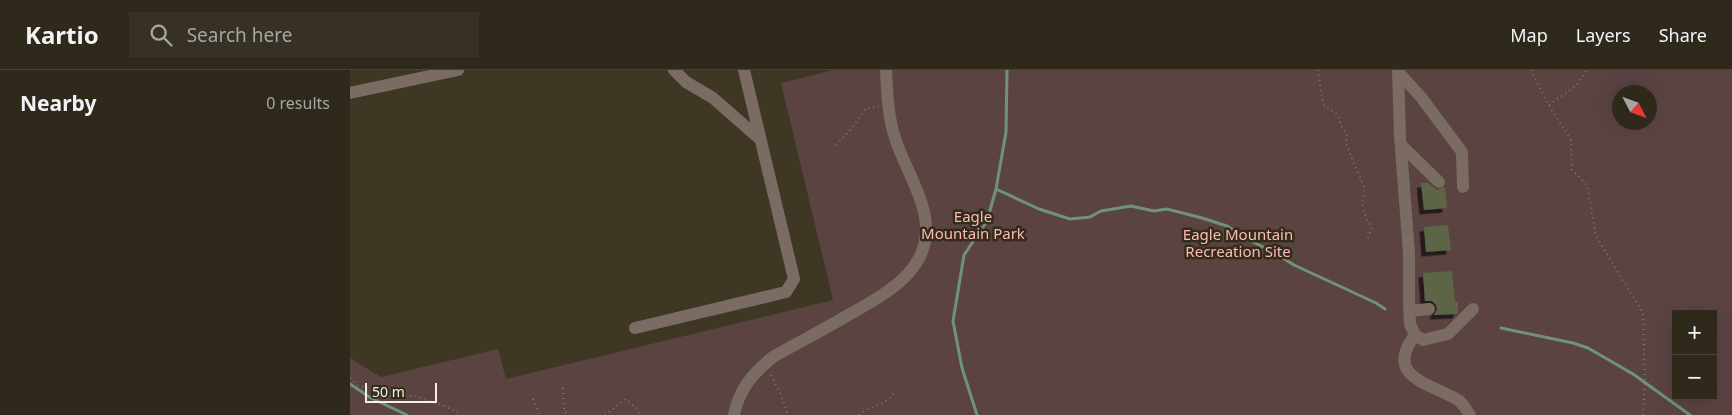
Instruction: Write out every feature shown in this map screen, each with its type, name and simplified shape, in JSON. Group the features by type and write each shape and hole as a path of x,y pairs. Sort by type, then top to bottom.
{"lane":[{"path":"350,93 458,70"},
{"path":"674,70 686,82 714,98 761,140"},
{"path":"635,328 786,292 794,279 744,70"},
{"path":"734,415 738,399 745,385 764,365 794,345 890,291 909,273 919,258 926,231 924,213 895,139 888,104 886,70"},
{"path":"1398,71 1409,253 1410,324 1415,335 1423,340 1448,334 1473,309"},
{"path":"1398,71 1421,97 1462,152 1463,186"},
{"path":"1401,145 1439,182"},
{"path":"1409,310 1429,309"},
{"path":"1415,335 1407,345 1403,357 1407,370 1416,380 1460,401 1470,415"}],"path":[{"path":"1318,70 1324,104 1338,115 1342,128 1346,133 1346,144 1365,189 1362,204 1366,218 1372,227 1367,240"},
{"path":"1531,70 1548,105 1571,140 1572,170 1587,185 1596,236 1642,313 1645,383 1643,415"},
{"path":"1548,105 1576,86 1587,70"},
{"path":"836,145 854,126 865,109 888,104"},
{"path":"764,365 775,382 788,415"},
{"path":"350,378 357,385 388,396 415,396 447,407 462,415"},
{"path":"563,388 564,411 568,415"},
{"path":"859,415 887,401 894,392"},
{"path":"533,399 540,415"},
{"path":"605,415 626,399 638,410 639,415"}],"green space":[{"name":"Eagle Mountain Recreation Site","path":"833,70 1732,70 1732,415 350,415 350,358 381,377 498,349 506,379 833,300 781,83"}],"building":[{"path":"1421,183 1428,183 1437,190 1445,187 1447,208 1424,210"},
{"path":"1448,225 1451,250 1426,252 1424,227"},
{"path":"1452,271 1455,302 1458,302 1458,313 1434,315 1437,309 1436,305 1432,301 1425,301 1423,273"}],"waterway":[{"path":"977,415 962,368 953,321 964,255 987,221 996,189 1006,132 1007,70"},
{"path":"996,189 1039,209 1070,219 1090,217 1101,211 1131,206 1154,211 1167,209 1202,218 1227,226 1294,265 1385,309"},
{"path":"1501,328 1573,343 1588,348 1633,374 1690,415"},
{"path":"350,384 371,398 407,415"}],"park label":[{"name":"Eagle Mountain Park","path":"973,224"}]}
